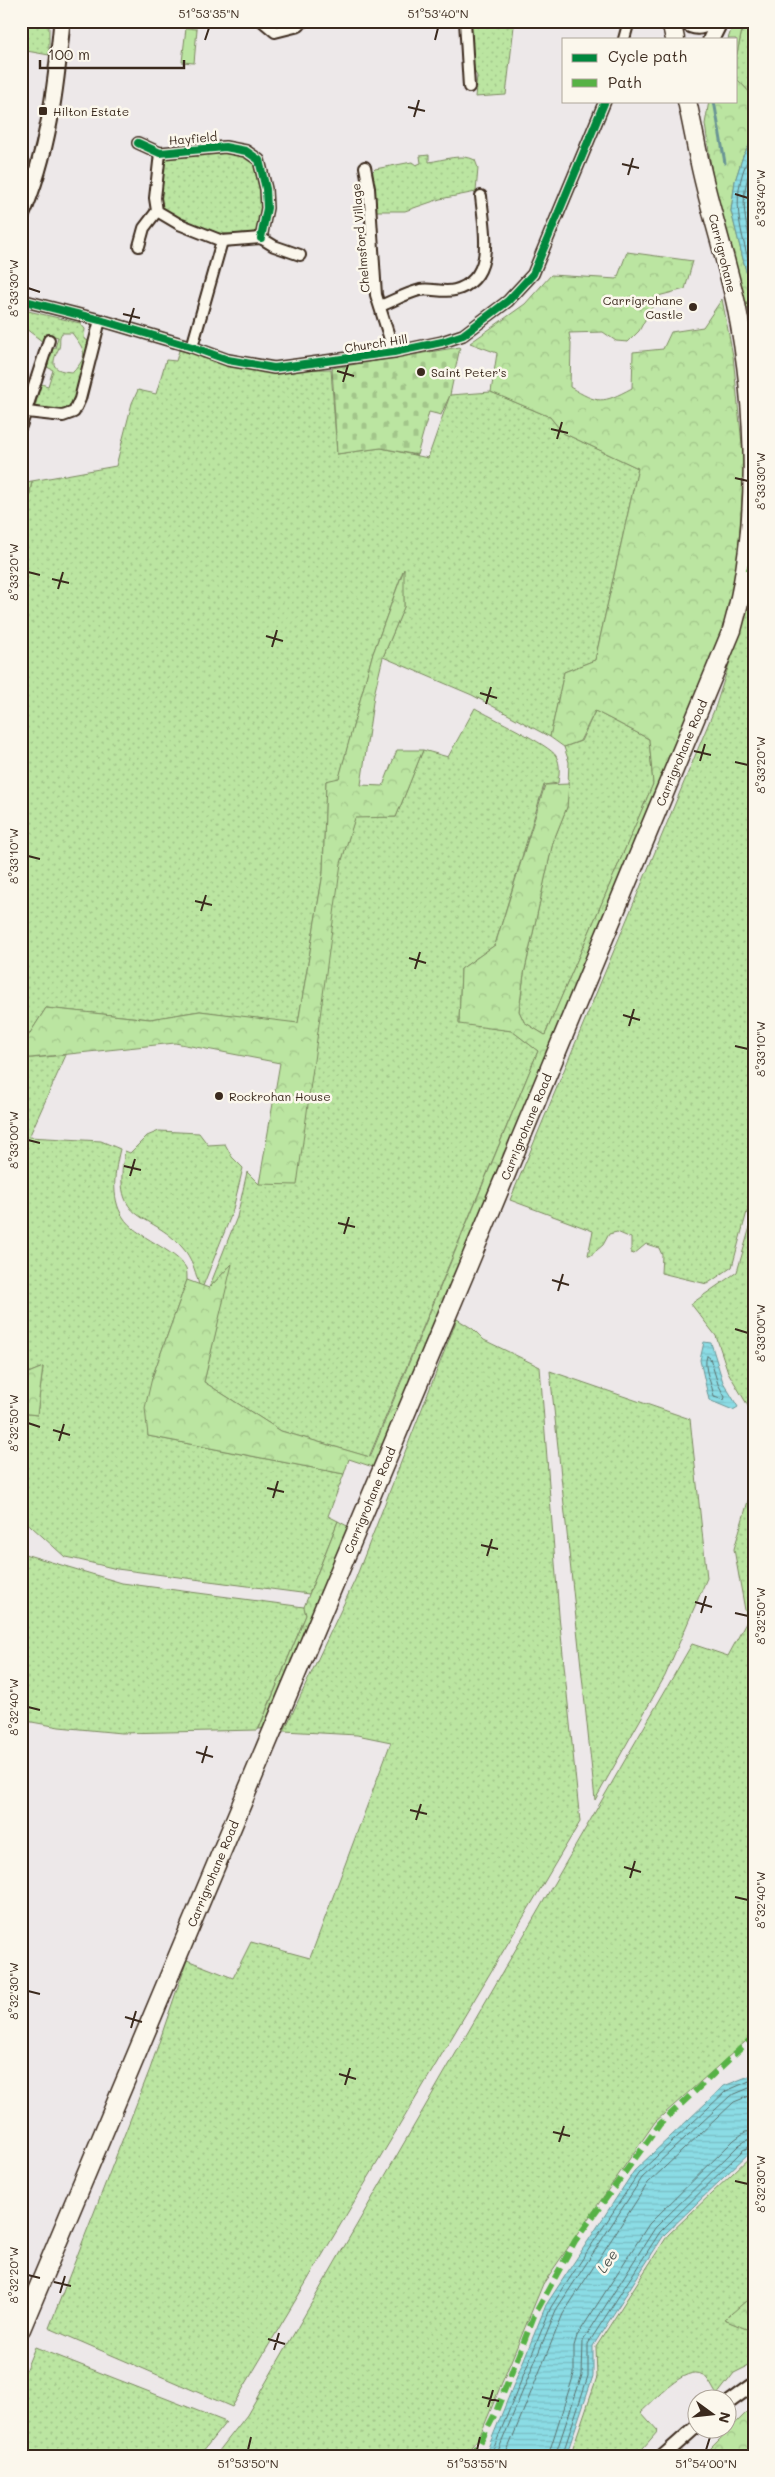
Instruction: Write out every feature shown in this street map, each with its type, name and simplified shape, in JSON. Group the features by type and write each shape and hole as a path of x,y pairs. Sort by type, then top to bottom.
{"highway":[{"path":"671,21 675,38"},
{"name":"Carrigrohane","path":"688,102 701,167 736,303 746,367 752,443 750,536 746,568 732,630 716,672"},
{"name":"Carrigrohane Road","path":"22,2323 716,672"}],"main road":[{"path":"21,216 34,184 46,140 56,79 62,21"},
{"path":"686,21 692,26 699,28 714,21"},
{"path":"699,38 719,21"},
{"path":"711,38 719,21"}],"street":[{"path":"262,21 275,32 299,26 303,21"},
{"path":"466,21 469,87"},
{"path":"624,38 629,21"},
{"name":"Church Hill","path":"21,300 100,320 192,347 228,360 274,368 394,352 442,342 463,335 508,301 533,274 605,102"},
{"name":"Hayfield","path":"138,142 160,152 225,147 246,151 259,160 266,189 267,208 261,238"},
{"path":"139,246 144,228 157,211 155,198 160,152"},
{"name":"Chelmsford Village","path":"365,167 369,188 376,294 394,352"},
{"name":"Chelmsford Village","path":"380,306 420,290 453,291 467,285 478,274 485,250 481,196"},
{"path":"157,211 179,224 222,241 261,238 274,246 300,255"},
{"path":"192,347 222,241"},
{"path":"27,412 63,416 74,412 80,399 100,320"},
{"path":"21,426 49,340"},
{"path":"738,2396 754,2384"},
{"path":"663,2456 688,2435"}],"green space":[{"path":"21,21 49,21 49,55 21,50"},
{"path":"734,21 744,21 738,49 738,38 728,38"},
{"path":"744,21 754,21 754,97 738,80 738,49"},
{"path":"468,24 514,26 506,95 475,97 477,76 469,62"},
{"path":"186,28 197,29 194,63 182,62"},
{"path":"738,80 754,97 754,137 743,156 735,181 731,211 751,291 752,299 745,316 714,187 705,124 709,102 738,102"},
{"path":"234,152 244,154 257,166 263,208 256,232 251,236 197,231 163,212 159,192 163,160 168,156"},
{"path":"429,155 429,162 458,157 475,160 478,168 476,192 440,199 405,211 374,211 370,174 375,169 412,162 416,165 421,163 420,156"},
{"path":"627,252 693,261 685,289 658,296 639,331 628,342 616,341 603,332 569,333 571,344 570,387 587,397 600,400 614,397 632,388 633,352 663,349 671,332 703,327 722,299 733,356 744,464 737,579 715,659 376,1468 349,1459 344,1474 148,1436 145,1408 152,1378 187,1280 209,1288 232,1264 204,1382 281,1431 370,1457 538,1051 512,1031 459,1024 461,969 495,945 545,785 569,784 567,807 553,842 524,974 519,1011 524,1022 545,1035 653,784 649,739 595,711 580,741 564,747 550,737 564,672 595,660 638,468 563,433 550,417 491,392 497,353 470,343 525,304 551,275 617,279"},
{"path":"24,310 80,323 85,329 84,339 89,341 73,404 67,410 42,412 35,407 41,384 48,386 53,370 47,367 52,348 55,348 58,337 47,334 43,342 21,325","holes":["62,333 72,333 83,352 82,361 73,372 61,370 54,363"]},
{"path":"180,347 192,349 202,358 270,370 331,369 337,454 381,448 428,458 450,395 491,392 550,417 563,433 638,468 595,660 564,672 550,737 472,695 383,657 404,607 403,571 372,656 339,779 326,781 323,873 298,1024 200,1011 150,1019 46,1008 25,1041 21,1041 21,526 24,525 32,481 116,466 132,403 138,390 156,394 166,360 176,361"},
{"path":"460,347 450,395 441,415 429,412 417,455 381,448 337,454 332,368"},
{"path":"32,481 24,525 21,526 21,483"},
{"path":"404,569 404,607 383,657 374,695 361,785 383,786 397,750 423,750 396,817 355,818 341,863 297,1185 259,1184 280,1063 175,1043 21,1059 21,1041 25,1041 46,1008 150,1019 200,1011 298,1023 323,873 326,781 339,778 372,656"},
{"path":"754,587 754,1186 732,1267 707,1284 661,1273 662,1255 659,1248 646,1244 634,1254 631,1253 631,1238 617,1232 609,1234 603,1245 590,1256 588,1255 593,1231 510,1200 715,708"},
{"path":"475,708 532,738 551,751 558,759 559,773 558,783 544,785 495,945 461,969 459,1023 512,1031 538,1051 369,1457 281,1431 204,1382 231,1265 209,1288 237,1217 247,1172 259,1184 341,863 355,817 396,817 423,750 448,757"},
{"path":"595,711 649,739 653,784 545,1035 524,1022 519,1011 524,974 553,842 567,807 569,762 564,747 581,741"},
{"path":"66,1055 29,1137 101,1141 120,1149 115,1174 115,1192 116,1201 123,1217 136,1231 174,1255 186,1268 187,1280 152,1378 148,1436 344,1474 328,1516 338,1521 309,1594 117,1569 65,1557 21,1517 21,1413 37,1415 43,1367 21,1376 21,1059"},
{"path":"159,1131 199,1133 208,1145 225,1144 232,1157 243,1168 232,1213 203,1286 199,1285 186,1252 173,1238 137,1214 129,1206 123,1194 122,1176 125,1151 130,1153 147,1136"},
{"path":"754,1213 754,1416 728,1372 716,1336 691,1304 737,1272"},
{"path":"457,1319 473,1329 484,1340 540,1367 559,1615 580,1822 232,2407 49,2328 150,2069 187,1960 233,1978 251,1942 310,1958 391,1742 357,1735 284,1731 355,1580"},
{"path":"43,1367 37,1415 21,1413 21,1376"},
{"path":"550,1371 690,1419 707,1578 665,1676 595,1800"},
{"path":"754,1447 754,2034 655,2122 543,2284 479,2438 463,2456 215,2456 247,2415 692,1644 728,1656 747,1621 734,1549 751,1491 749,1461"},
{"path":"338,1521 349,1527 269,1728 259,1729 306,1615 304,1607"},
{"path":"21,1553 122,1583 304,1607 306,1615 258,1730 121,1733 59,1727 21,1720"},
{"path":"754,2153 754,2294 725,2320 754,2332 754,2363 734,2373 721,2390 714,2390 703,2375 696,2373 679,2379 670,2385 641,2412 658,2431 636,2456 570,2456 597,2377 596,2347 668,2235"},
{"path":"754,2294 754,2332 724,2320"},
{"path":"35,2347 226,2422 199,2456 21,2456 21,2381"},
{"path":"754,2405 754,2456 703,2456 719,2440 738,2440 738,2421"}],"water":[{"path":"754,137 754,312 751,291 731,211 735,181 743,156"},
{"path":"704,1342 711,1343 723,1382 738,1407 733,1410 709,1400 700,1360"},
{"name":"Lee","path":"754,2074 754,2148 664,2235 593,2346 593,2376 566,2456 481,2456 488,2448 546,2305 634,2171 724,2086"}],"waterway":[{"path":"714,102 725,163"}],"marked path":[{"path":"747,567 754,570"},
{"path":"469,2456 480,2443 495,2414 534,2316 575,2241 660,2124 754,2036"}],"cycle path":[{"path":"21,300 100,320 192,347 228,360 274,368 394,352 442,342 463,335 508,301 533,274 605,102"},
{"path":"138,143 160,153 225,147 246,151 259,160 266,189 267,208 261,238"}],"place":[{"name":"Hilton Estate","path":"43,111"},
{"name":"Carrigrohane Castle","path":"693,307"},
{"name":"Saint Peter's","path":"421,372"},
{"name":"Rockrohan House","path":"219,1096"}]}
